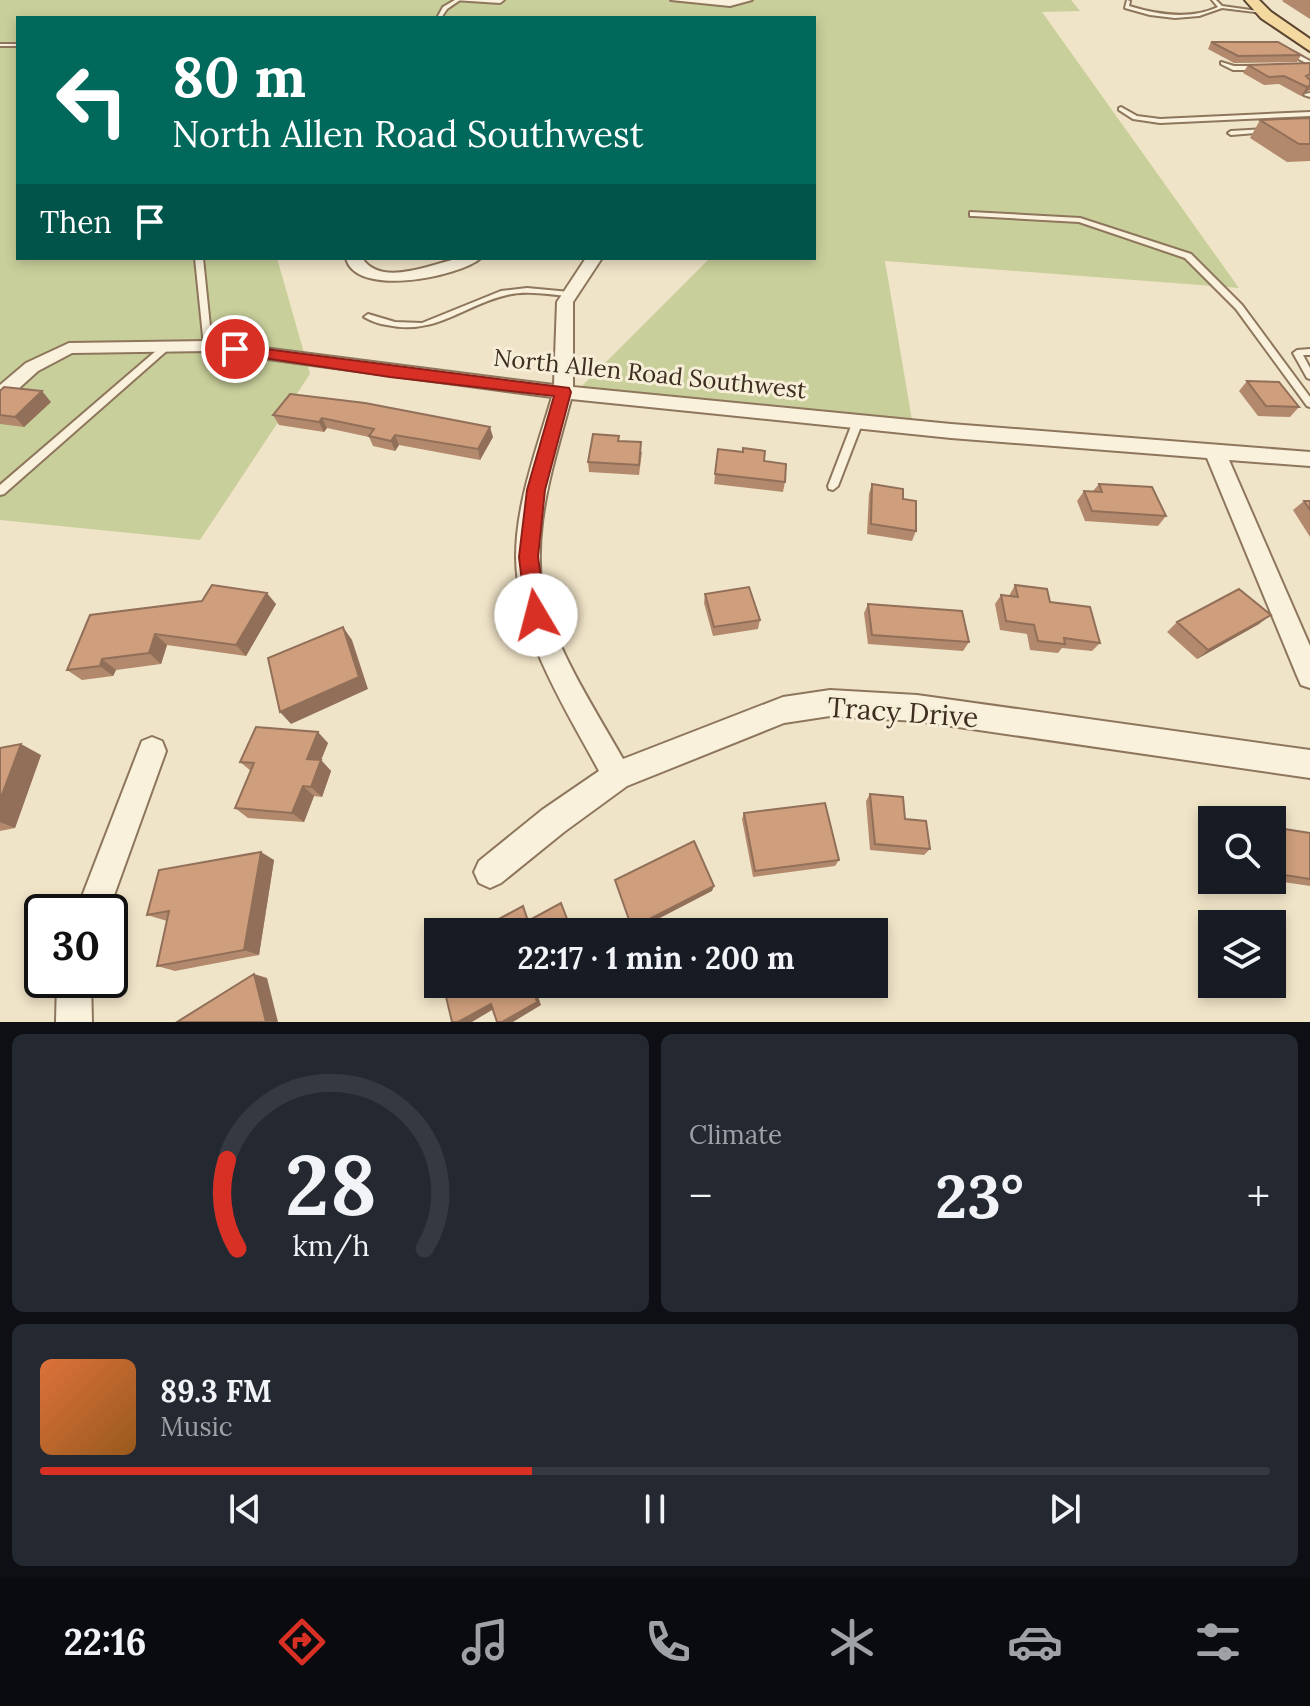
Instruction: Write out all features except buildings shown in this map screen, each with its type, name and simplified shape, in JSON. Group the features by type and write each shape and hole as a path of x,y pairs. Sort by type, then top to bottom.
{"main road":[{"path":"1257,6 1308,44"}],"street":[{"path":"458,0 500,0"},
{"path":"675,0 730,3 748,0"},
{"path":"354,260 365,270 391,276 436,271 467,260"},
{"path":"593,260 565,302 563,392 536,490 528,557 536,615 568,687 617,776"},
{"name":"North Allen Road Southwest","path":"0,395 32,367 69,348 208,346 364,369 563,392 1216,454 1310,459"},
{"path":"1216,454 1310,676"},
{"name":"Tracy Drive","path":"490,872 553,821 617,776 783,710 830,703 917,708 1310,764"},
{"path":"99,894 152,751"},
{"path":"74,998 74,1022"}],"lane":[{"path":"440,16 445,8 458,0"},
{"path":"1214,0 1221,7"},
{"path":"1128,1 1127,7 1144,13 1182,16 1210,14 1221,7 1257,6"},
{"path":"1285,50 1310,65"},
{"path":"1223,63 1233,68 1269,68"},
{"path":"1295,68 1310,65"},
{"path":"1121,109 1135,118 1160,121 1310,114"},
{"path":"1231,133 1278,130"},
{"path":"973,214 1080,220 1188,256 1239,307 1310,404"},
{"path":"199,260 208,346"},
{"path":"368,317 387,324 423,325 504,293 527,290 570,294"},
{"path":"0,491 167,346"},
{"path":"1310,352 1297,353 1298,360 1310,376"},
{"path":"833,486 858,421"}],"green space":[{"path":"0,0 1071,0 1080,11 1042,12 1239,288 885,261 913,426 570,398 708,260 816,260 816,16 16,16 16,260 278,260 310,374 200,540 0,520"}],"route":[{"path":"235,349 390,372 563,392 536,490 528,557 536,615"}]}
